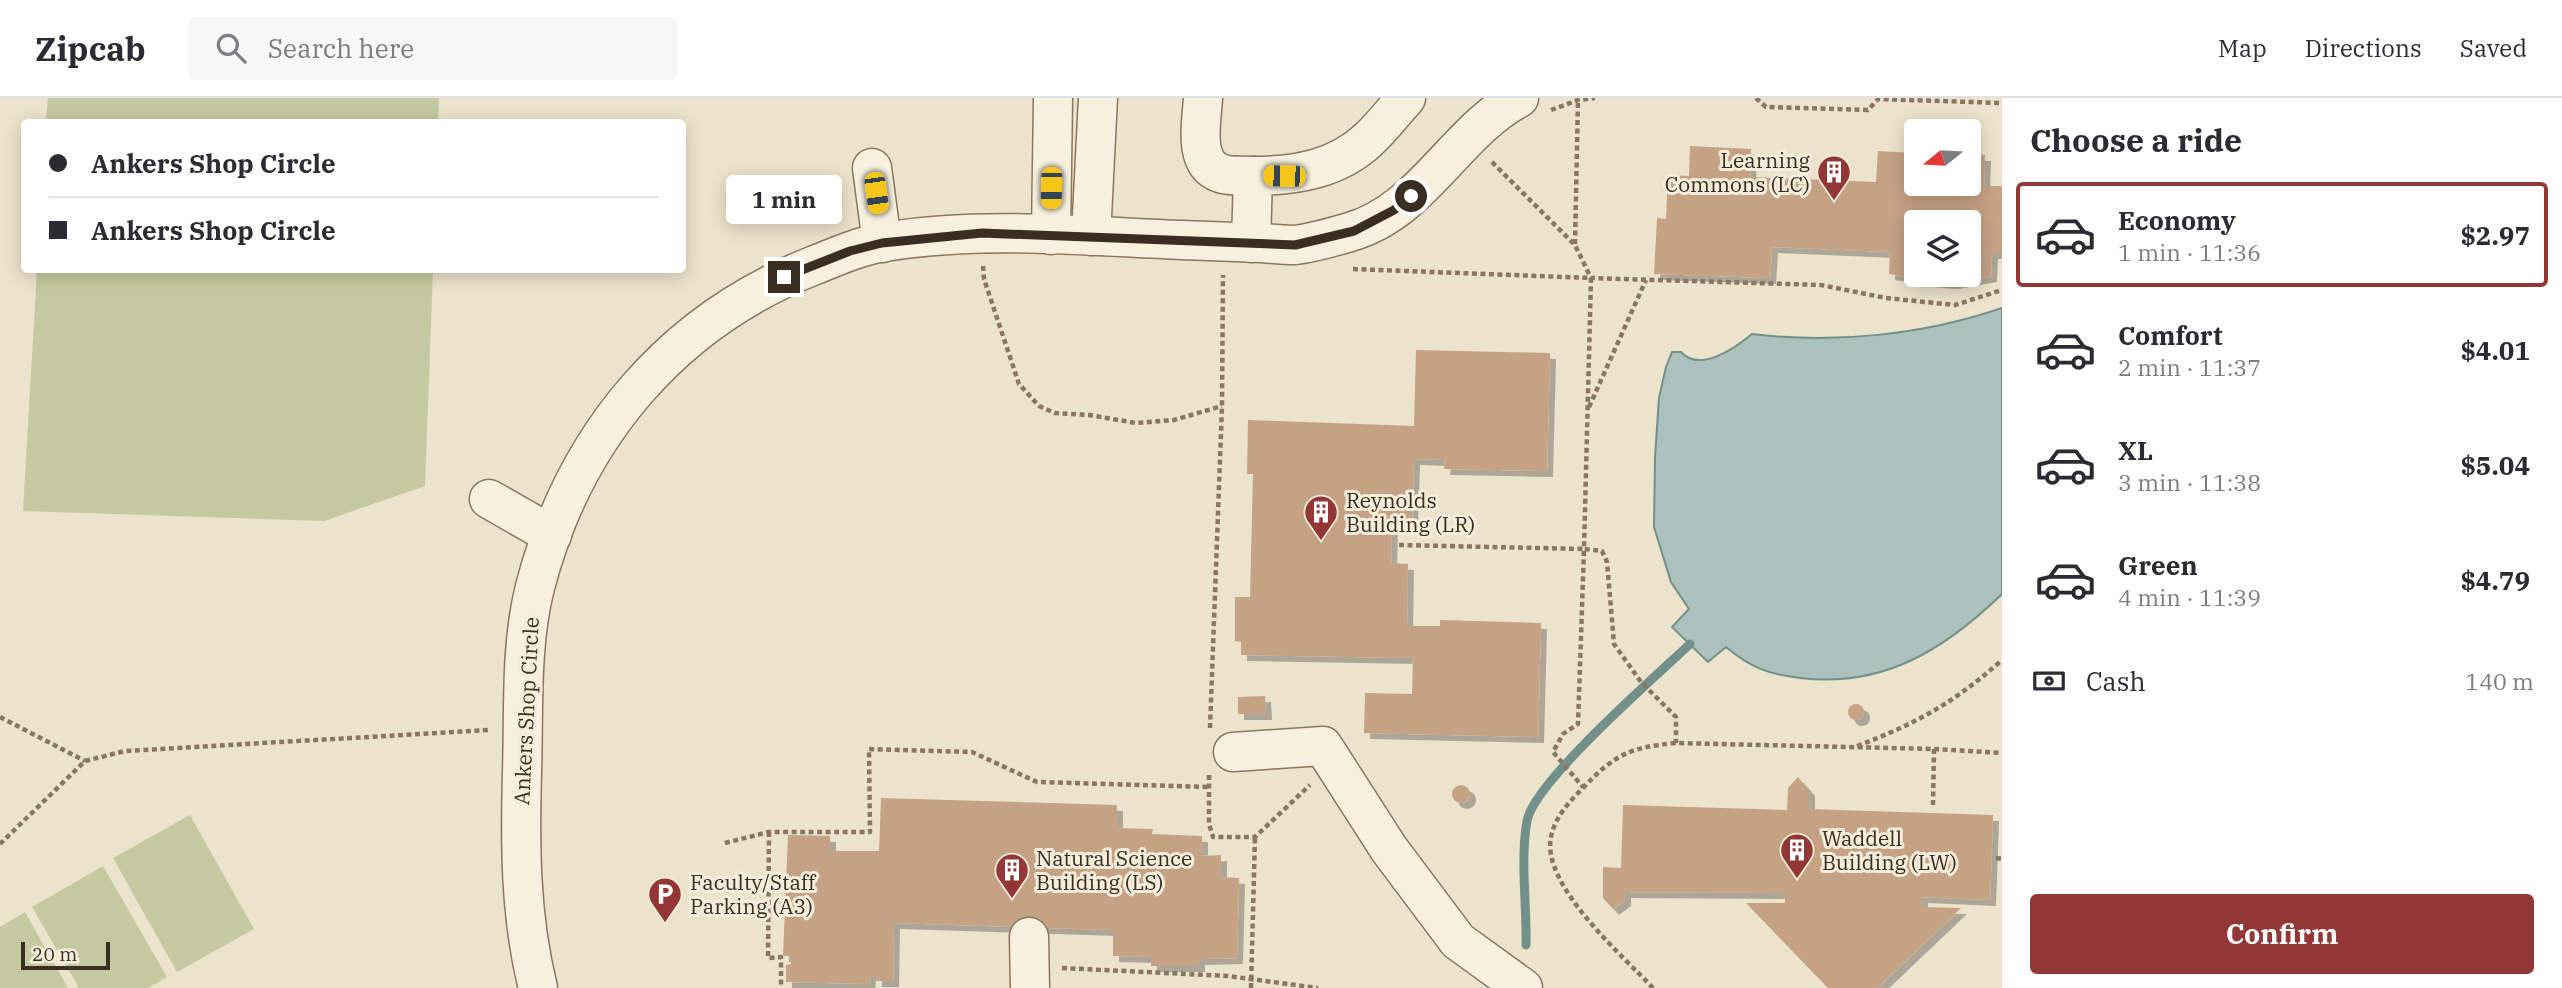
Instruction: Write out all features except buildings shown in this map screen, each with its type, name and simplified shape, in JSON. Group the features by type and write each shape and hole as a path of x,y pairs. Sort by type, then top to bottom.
{"street":[{"path":"1051,235 1053,98"},
{"path":"1091,236 1098,98"},
{"path":"1203,98 1201,151 1208,164 1219,173 1253,176 1284,176 1317,169 1347,157 1369,139 1406,98"},
{"name":"Ankers Shop Circle","path":"538,988 527,946 522,892 525,652 534,591 552,535 584,461 618,411 678,346 736,304 784,277 850,251 882,243 982,233 1091,236 1237,254 1295,245 1354,231 1394,210 1427,182 1492,116 1519,98"},
{"path":"872,168 882,243"},
{"path":"1237,254 1253,176"},
{"path":"489,499 552,535"},
{"path":"1217,753 1322,746 1389,849 1458,941 1523,988"}],"path":[{"path":"1575,245 1578,98"},
{"path":"1756,98 1766,107 1868,110 1878,99 2002,103"},
{"path":"1483,153 1575,245 1591,278 1578,724 1563,734 1553,752 1583,787"},
{"path":"982,254 984,279 1019,384 1040,406 1055,413 1089,415 1136,424 1174,420 1222,406"},
{"path":"1237,254 1222,406 1217,753 1208,787 1209,824 1213,836 1255,837"},
{"path":"1340,268 1821,285 1886,298 1955,305 2002,290"},
{"path":"1587,411 1646,280"},
{"path":"1399,545 1602,551 1607,562 1614,644 1641,682 1676,717 1676,743"},
{"path":"1853,747 1925,717 1957,698 2002,660"},
{"path":"0,717 85,761"},
{"path":"0,844 85,761 125,751 523,730"},
{"path":"1653,988 1570,900 1552,861 1550,839 1556,821 1567,804 1605,764 1619,755 1648,745 1676,743 2002,753"},
{"path":"1934,749 1934,805"},
{"path":"725,843 769,832 870,832 869,750 972,752 1037,782 1208,787"},
{"path":"1251,988 1255,837 1333,762"},
{"path":"769,832 768,958 781,957 781,988"},
{"path":"1029,964 1228,976 1318,988"}],"green space":[{"path":"48,98 439,98 438,119 46,119"},
{"path":"37,273 433,273 425,486 324,521 23,511"},
{"path":"190,815 254,929 177,972 113,858"},
{"path":"103,866 167,977 148,988 79,988 32,907"},
{"path":"25,912 68,988 0,988 0,927"}],"water":[{"path":"2002,308 2002,594 1958,632 1934,648 1885,671 1830,680 1800,678 1760,669 1726,647 1708,662 1672,627 1689,609 1671,582 1654,527 1659,398 1672,352 1681,352 1698,360 1707,359 1736,346 1752,334 1815,338 1878,335 1941,325"}],"waterway":[{"path":"1526,945 1524,851 1527,821 1534,804 1550,782 1598,730 1690,644"}],"place":[{"name":"Learning Commons (LC)","path":"1834,202"},
{"name":"Reynolds Building (LR)","path":"1321,542"},
{"name":"Waddell Building (LW)","path":"1797,880"},
{"name":"Natural Science Building (LS)","path":"1012,900"},
{"name":"Faculty/Staff Parking (A3)","path":"665,924"}],"route":[{"path":"784,277 850,251 882,243 982,233 1295,245 1354,231 1394,210 1411,196"}]}
